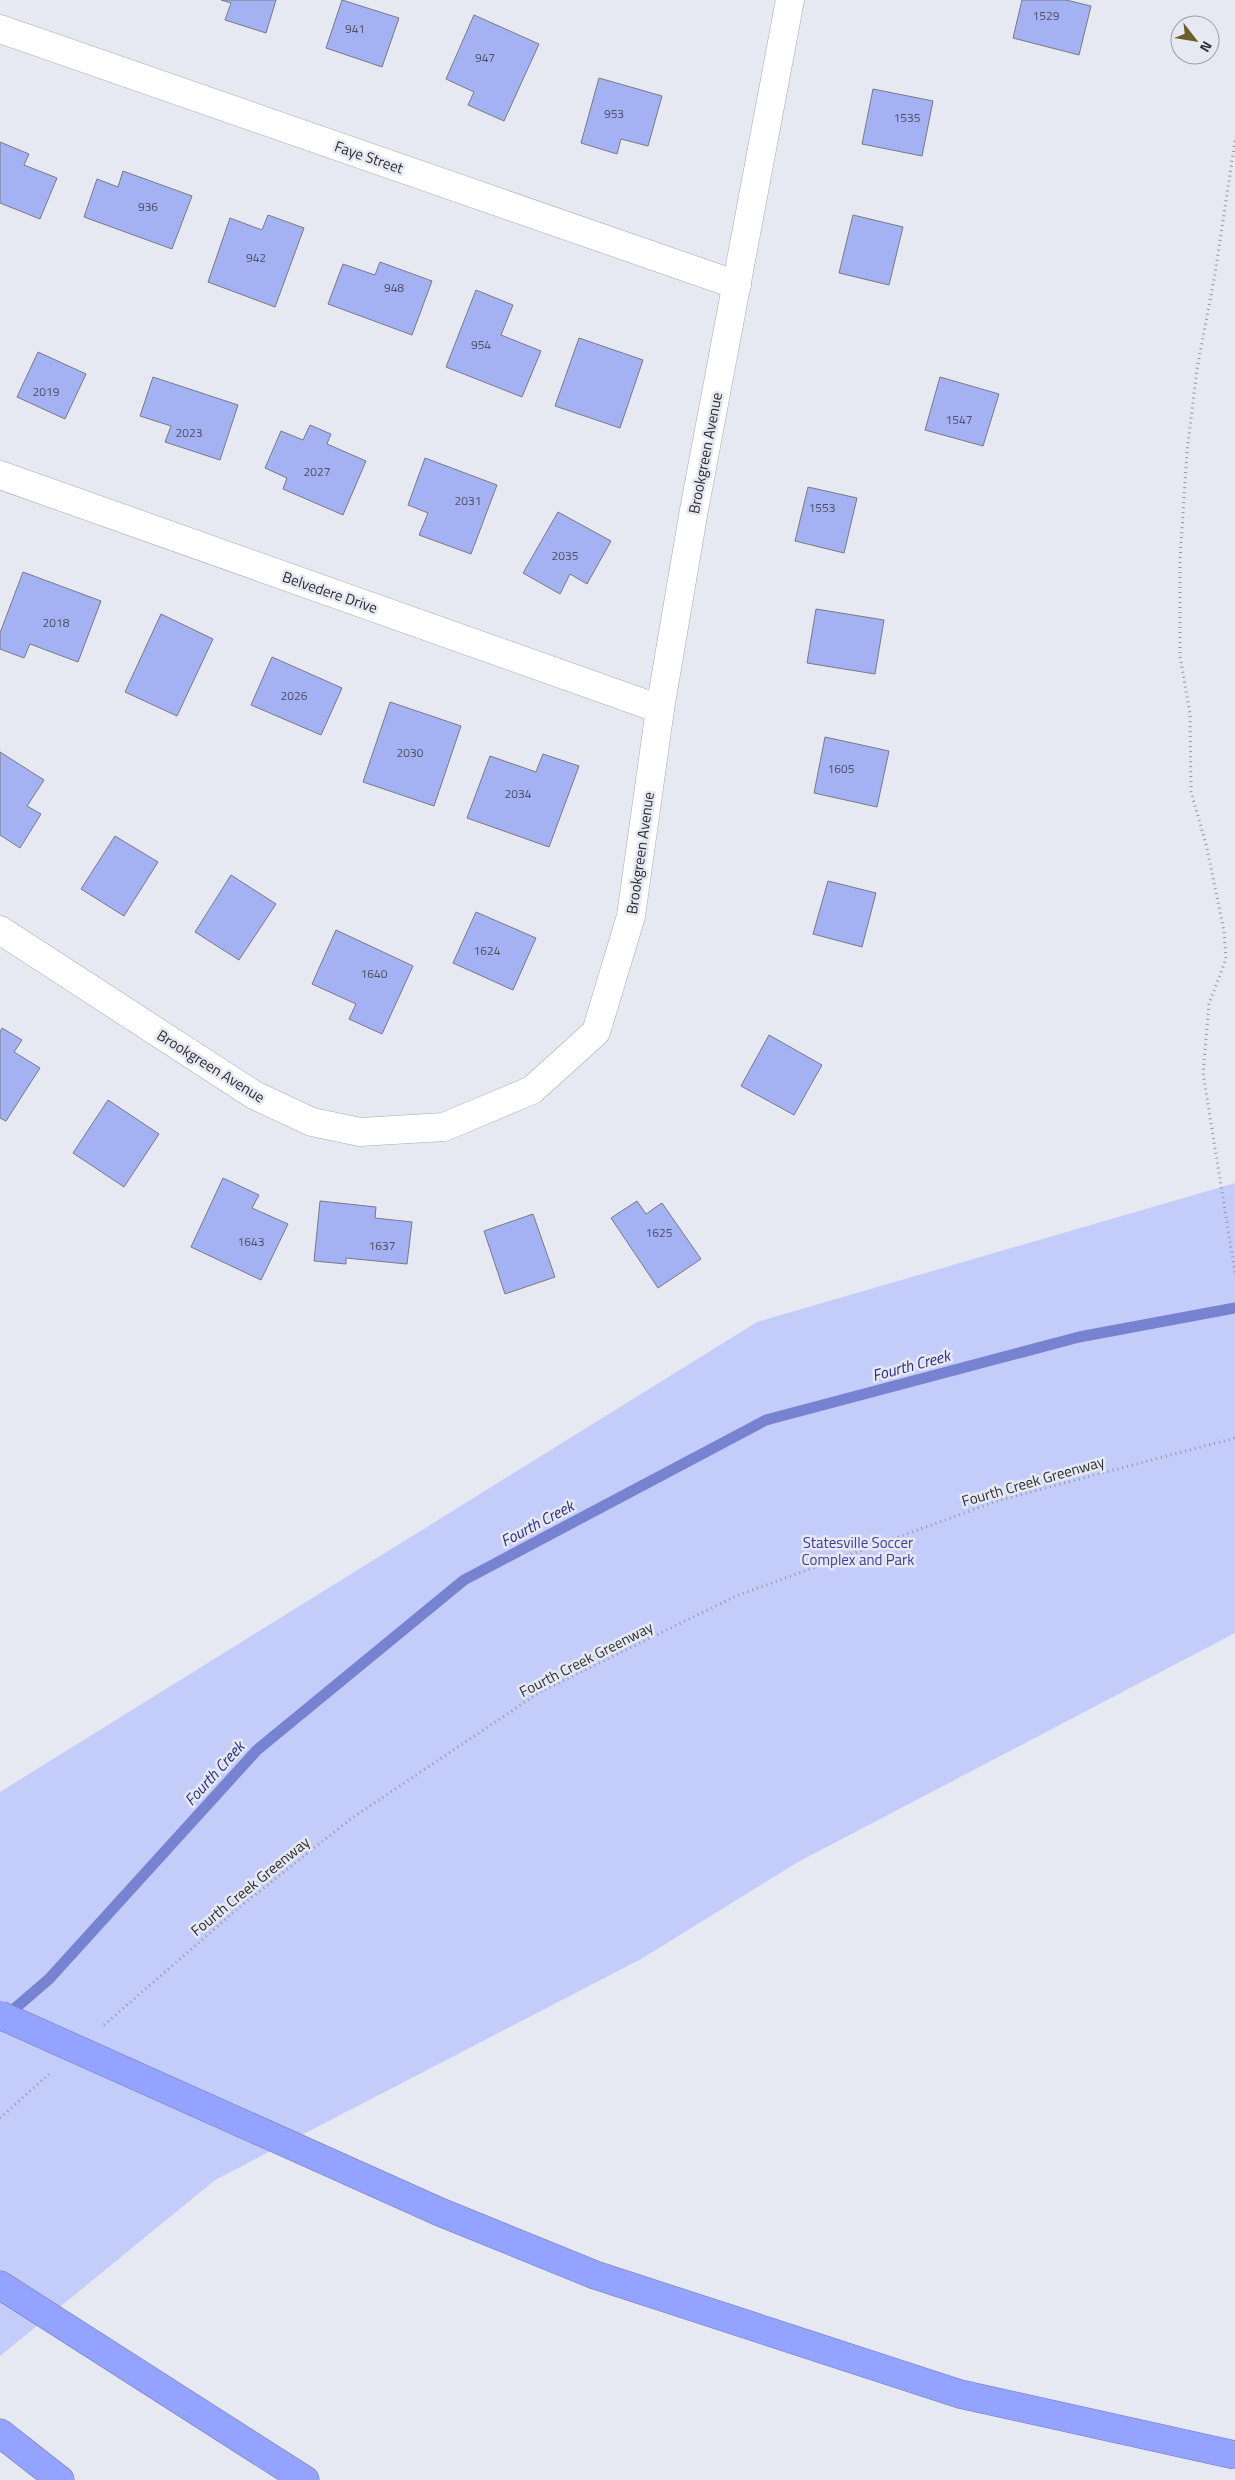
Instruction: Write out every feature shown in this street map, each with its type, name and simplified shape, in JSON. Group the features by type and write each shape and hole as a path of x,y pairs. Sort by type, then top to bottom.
{"highway":[{"path":"0,2015 440,2212 595,2275 960,2394 1235,2455"},
{"path":"0,2285 305,2480"},
{"path":"0,2433 60,2480"}],"street":[{"name":"Brookgreen Avenue","path":"0,930 254,1096 312,1122 360,1132 444,1127 532,1090 596,1032 631,916 660,709 694,510 790,0"},
{"name":"Faye Street","path":"0,29 737,285"},
{"name":"Belvedere Drive","path":"0,475 660,709"}],"path":[{"path":"1235,141 1215,274 1197,369 1186,452 1180,560 1180,656 1190,714 1191,792 1206,844 1224,931 1226,959 1209,1004 1202,1073 1235,1273"},
{"name":"Fourth Creek Greenway","path":"101,2027 241,1906 352,1818 540,1692 745,1593 1000,1500 1235,1438"},
{"path":"0,2118 50,2073"}],"green space":[{"name":"Statesville Soccer Complex and Park","path":"1235,1183 1235,1633 798,1862 641,1959 215,2180 0,2356 0,1792 757,1322"}],"building":[{"path":"221,0 276,0 266,33 225,20 231,3"},
{"path":"342,0 399,18 382,67 326,48"},
{"path":"1022,0 1066,0 1091,6 1079,55 1013,38"},
{"path":"474,15 539,44 504,121 468,105 474,92 446,79"},
{"path":"599,78 662,96 648,146 621,139 617,154 581,143"},
{"path":"873,89 933,101 922,156 862,144"},
{"path":"0,142 29,154 24,165 57,178 40,219 0,203"},
{"path":"123,171 192,196 172,249 84,217 97,179 118,187"},
{"path":"268,215 304,228 275,307 208,282 230,218 262,230"},
{"path":"853,215 903,227 889,285 839,273"},
{"path":"380,262 432,281 412,335 328,304 343,264 375,275"},
{"path":"476,290 513,305 501,335 541,351 522,397 446,367"},
{"path":"579,338 643,360 620,428 555,406"},
{"path":"38,352 86,374 65,419 17,397"},
{"path":"153,377 238,405 220,460 165,442 171,426 140,416"},
{"path":"940,377 999,394 983,446 925,430"},
{"path":"310,425 331,434 327,444 366,461 343,515 283,489 287,478 265,468 281,431 303,440"},
{"path":"425,458 497,485 471,554 419,535 428,513 408,505"},
{"path":"808,487 857,498 844,553 795,541"},
{"path":"558,512 611,541 587,584 570,574 560,594 523,573"},
{"path":"23,572 101,601 78,662 30,644 24,658 0,649 0,633"},
{"path":"816,609 884,620 875,674 807,663"},
{"path":"161,614 213,639 177,716 125,692"},
{"path":"272,657 342,688 321,735 251,705"},
{"path":"390,702 461,726 434,806 363,782"},
{"path":"825,737 889,751 877,807 814,793"},
{"path":"0,752 44,780 27,806 41,814 20,848 0,835"},
{"path":"543,754 579,766 549,847 467,818 490,756 536,772"},
{"path":"115,836 158,862 124,916 81,889"},
{"path":"231,875 276,904 239,960 195,932"},
{"path":"828,881 876,893 862,947 813,934"},
{"path":"476,912 536,938 513,990 453,963"},
{"path":"336,930 413,966 382,1034 349,1019 356,1004 312,984"},
{"path":"2,1028 22,1040 14,1052 40,1068 6,1121 0,1118 0,1032"},
{"path":"769,1035 822,1065 794,1115 741,1086"},
{"path":"108,1100 159,1134 124,1187 73,1153"},
{"path":"223,1178 259,1195 252,1208 288,1224 261,1280 191,1247"},
{"path":"320,1201 376,1207 375,1218 412,1222 407,1264 346,1258 346,1264 314,1261"},
{"path":"637,1201 646,1214 662,1203 701,1259 658,1288 611,1218"},
{"path":"533,1214 555,1277 505,1294 484,1231"}],"waterway":[{"name":"Fourth Creek","path":"6,2016 49,1979 257,1750 464,1580 766,1420 1079,1337 1235,1308"}]}
